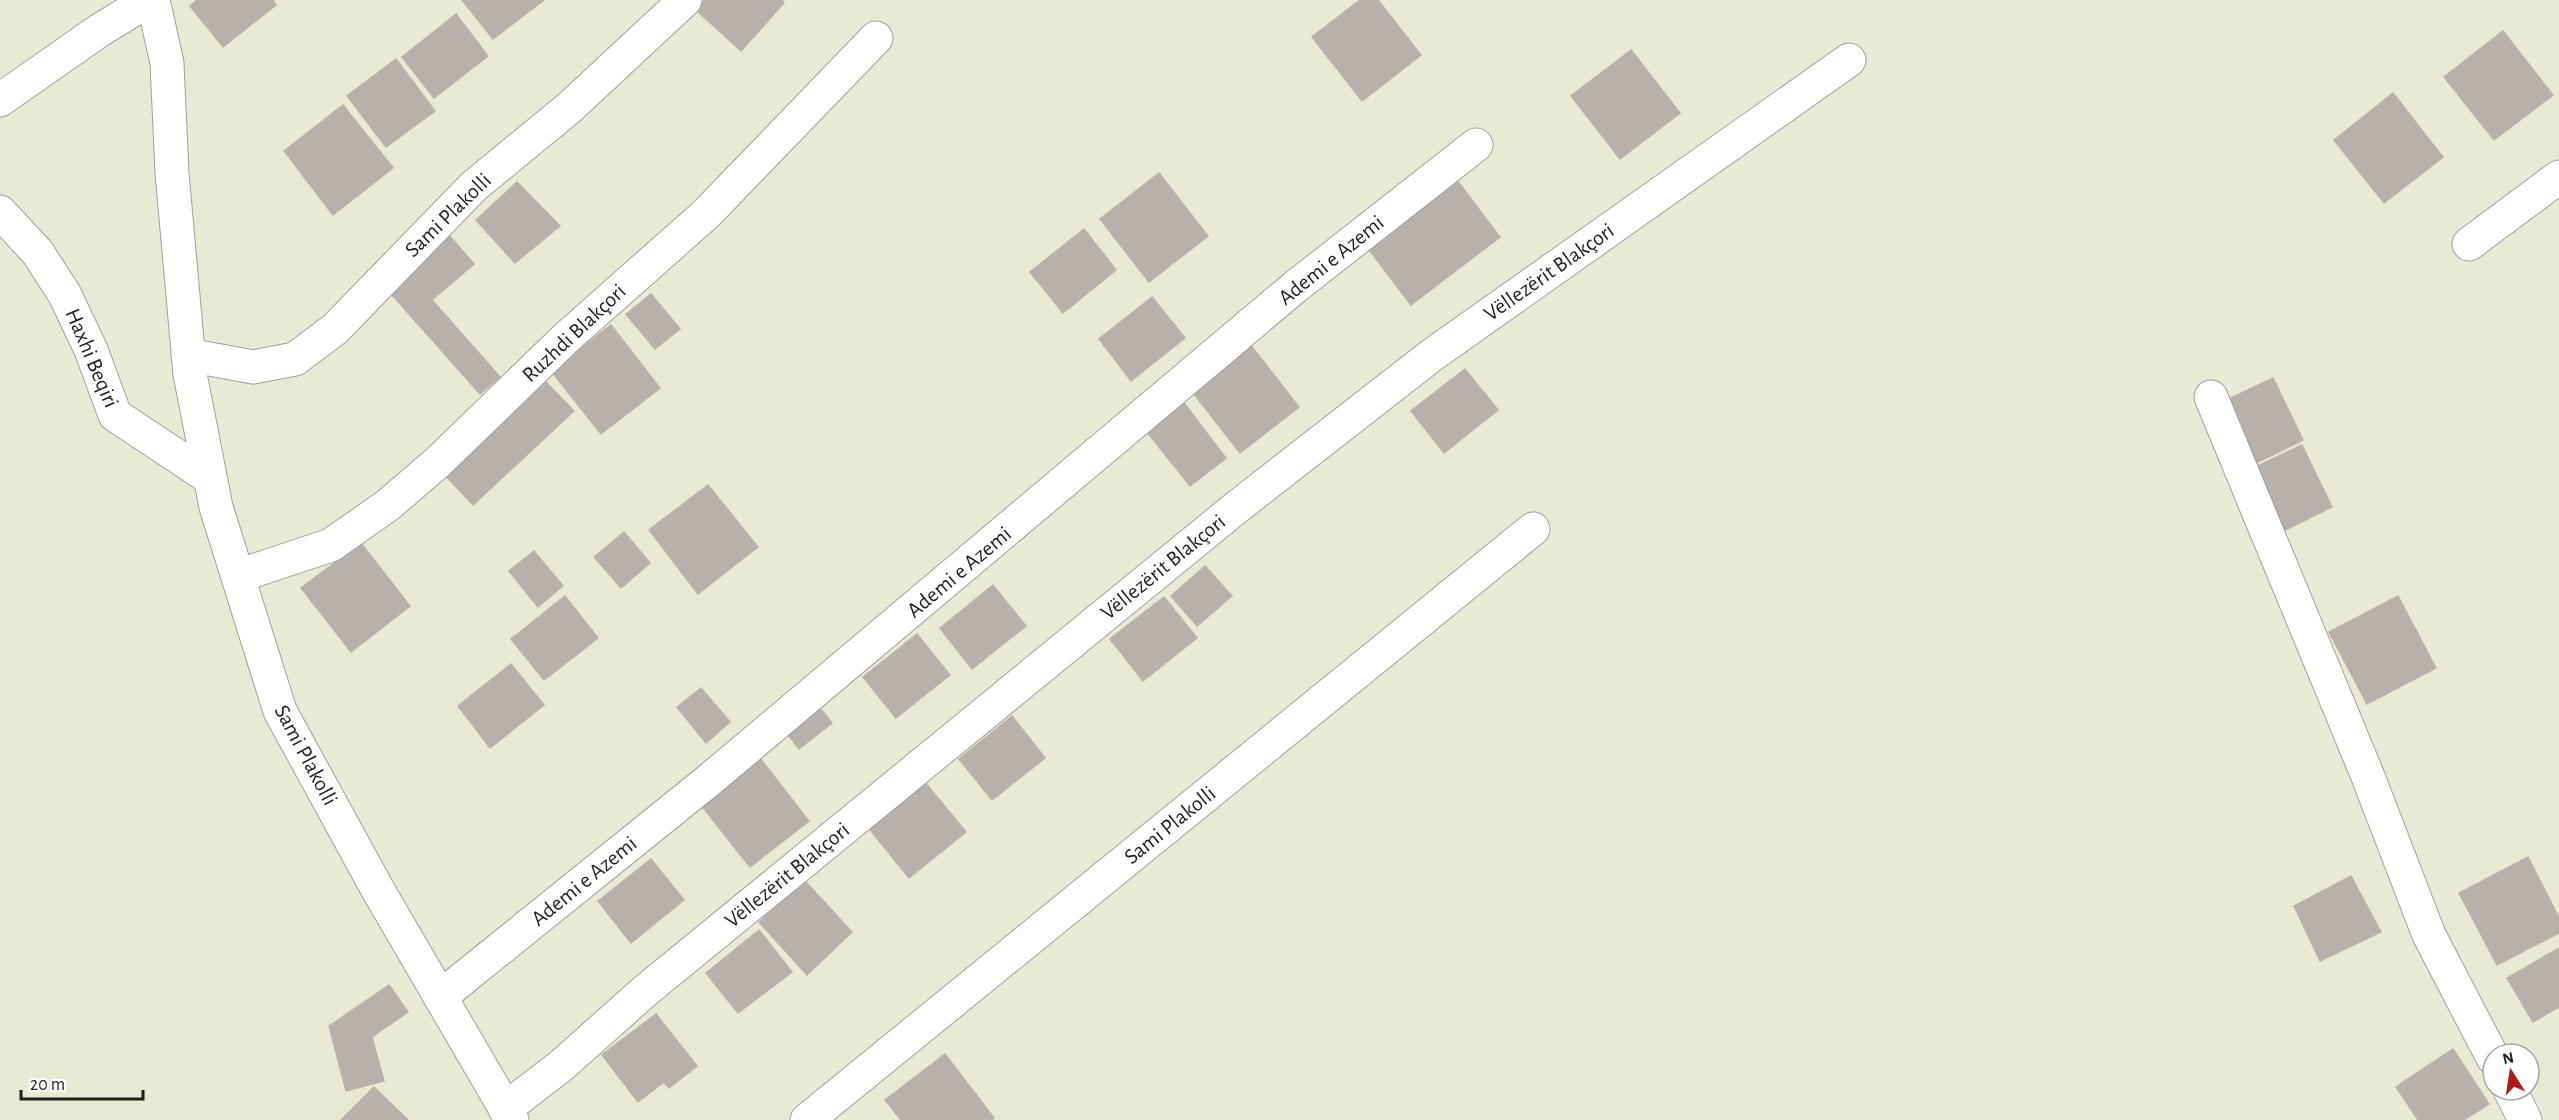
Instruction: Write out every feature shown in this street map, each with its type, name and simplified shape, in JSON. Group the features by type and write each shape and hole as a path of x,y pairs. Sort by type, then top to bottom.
{"street":[{"path":"0,100 100,30 151,0"},
{"name":"Sami Plakolli","path":"151,0 167,63 172,173 188,355 210,478 216,507 280,711 508,1114"},
{"name":"Sami Plakolli","path":"188,355 253,367 295,359 343,321 376,289 422,237 474,186 569,108 685,0"},
{"name":"Ruzhdi Blakçori","path":"238,576 331,545 388,505 438,462 566,338 706,214 876,38"},
{"name":"Vëllezërit Blakçori","path":"508,1114 645,991 1237,507 1432,355 1849,60"},
{"name":"Ademi e Azemi","path":"440,997 708,781 1295,287 1476,145"},
{"path":"2469,244 2559,177"},
{"name":"Haxhi Beqiri","path":"0,212 38,253 64,295 91,350 115,415 210,478"},
{"path":"2211,397 2367,774 2429,935 2485,1042"},
{"name":"Sami Plakolli","path":"807,1120 1533,529"},
{"path":"2516,1102 2525,1120"}],"green space":[{"path":"0,0 2559,0 2559,1120 0,1120"}],"building":[{"path":"197,0 273,0 276,5 223,47 190,6"},
{"path":"462,0 544,0 493,39"},
{"path":"704,0 782,0 784,3 741,51 696,10"},
{"path":"1360,0 1378,0 1421,55 1362,101 1312,37"},
{"path":"456,14 488,56 434,98 402,57"},
{"path":"2503,31 2553,95 2494,140 2444,77"},
{"path":"1631,50 1680,113 1620,159 1571,96"},
{"path":"396,59 435,111 386,147 347,96"},
{"path":"2393,93 2443,157 2384,203 2334,140"},
{"path":"343,105 393,168 333,215 284,151"},
{"path":"1159,173 1208,236 1149,282 1100,219"},
{"path":"1453,175 1500,237 1411,305 1363,242"},
{"path":"517,182 560,226 515,263 476,220"},
{"path":"1084,229 1116,270 1063,313 1030,272"},
{"path":"447,233 474,264 432,300 500,377 480,394 385,287"},
{"path":"651,294 680,329 655,349 626,314"},
{"path":"1152,297 1185,338 1131,381 1099,339"},
{"path":"611,325 660,388 601,434 551,371"},
{"path":"1249,343 1299,407 1240,453 1190,389"},
{"path":"1465,369 1498,410 1444,453 1411,411"},
{"path":"2273,378 2303,440 2250,466 2220,403"},
{"path":"545,381 574,411 473,505 445,475"},
{"path":"1184,403 1226,458 1190,486 1147,432"},
{"path":"2302,445 2332,507 2279,533 2249,470"},
{"path":"708,485 758,547 698,594 649,530"},
{"path":"624,532 650,563 621,588 594,557"},
{"path":"361,543 410,606 351,652 301,588"},
{"path":"534,551 563,586 538,607 509,571"},
{"path":"1205,566 1232,596 1197,626 1171,596"},
{"path":"993,585 1026,626 972,669 940,628"},
{"path":"565,596 598,638 544,680 511,639"},
{"path":"2398,596 2436,668 2367,704 2329,632"},
{"path":"1164,597 1197,638 1143,681 1110,639"},
{"path":"917,634 950,675 896,718 863,677"},
{"path":"511,664 544,705 490,748 458,706"},
{"path":"701,688 730,722 706,743 677,707"},
{"path":"815,702 832,723 799,749 782,727"},
{"path":"1012,716 1045,758 992,800 959,759"},
{"path":"760,758 809,821 750,867 700,804"},
{"path":"924,781 966,832 909,878 868,827"},
{"path":"2528,857 2559,918 2559,933 2497,965 2459,893"},
{"path":"651,859 684,900 631,943 598,901"},
{"path":"2351,876 2381,932 2320,961 2294,906"},
{"path":"805,881 852,932 807,975 759,922"},
{"path":"759,930 792,972 738,1013 706,973"},
{"path":"2559,948 2559,1007 2533,1022 2507,978"},
{"path":"389,985 408,1012 372,1037 384,1081 346,1091 329,1026"},
{"path":"656,1014 697,1066 669,1088 664,1082 638,1102 602,1055"},
{"path":"2453,1049 2481,1092 2481,1102 2489,1104 2464,1120 2418,1120 2396,1087"},
{"path":"945,1054 994,1118 991,1120 901,1120 885,1100"},
{"path":"374,1087 408,1120 341,1120"}]}
